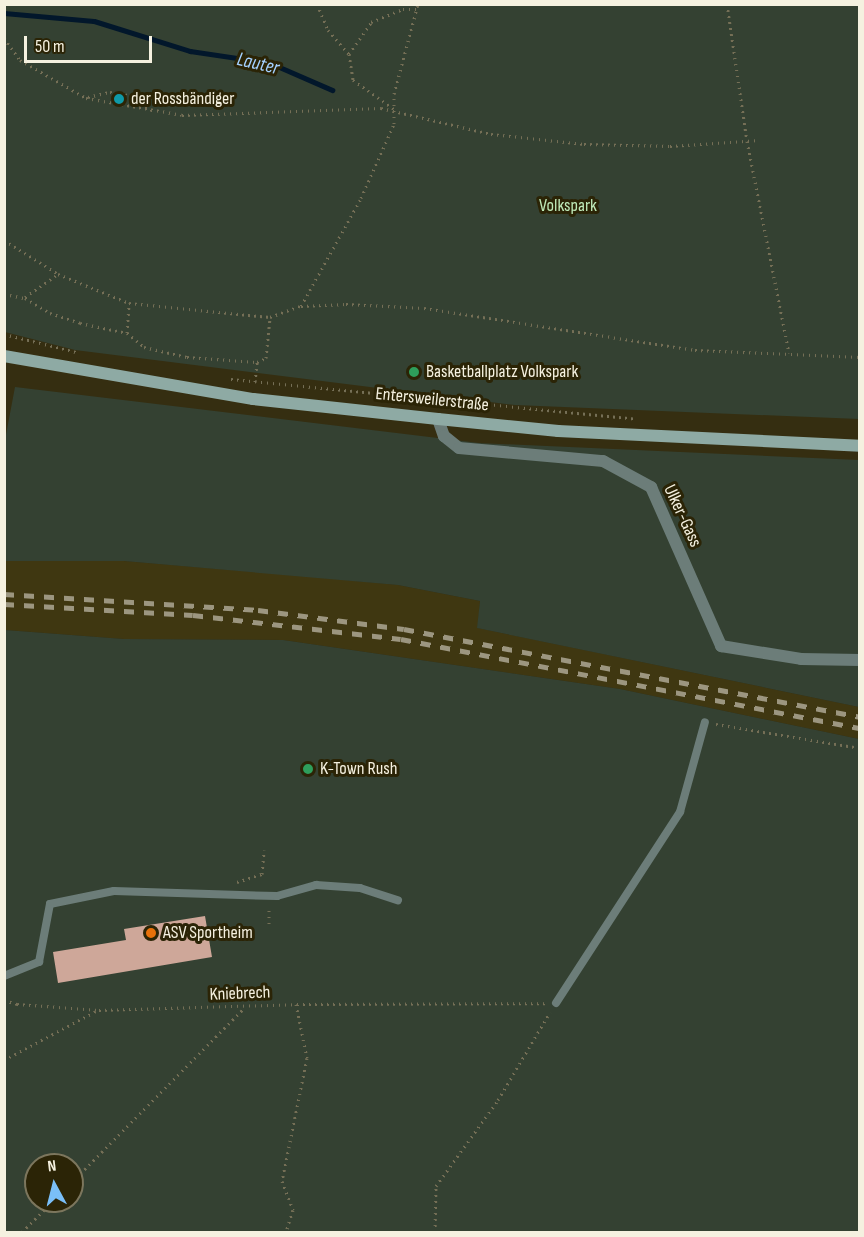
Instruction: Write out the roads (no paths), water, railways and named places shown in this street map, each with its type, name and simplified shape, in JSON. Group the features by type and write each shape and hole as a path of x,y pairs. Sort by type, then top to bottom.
{"main road":[{"name":"Entersweilerstraße","path":"4,356 253,399 438,419 558,431 860,446"}],"street":[{"name":"Ulker-Gass","path":"438,419 444,436 459,448 603,461 651,488 720,646 801,659 860,660"}],"lane":[{"path":"556,1003 680,812 705,722"},
{"path":"4,976 39,962 50,904 114,891 269,896 316,885 360,888 398,900"}],"waterway":[{"name":"Lauter","path":"4,13 94,21 190,51 270,63 332,90"}],"railway":[{"path":"4,594 258,610 404,629 860,717"},
{"path":"4,604 193,615 401,639 860,728"}],"place":[{"name":"der Rossbändiger","path":"119,99"},
{"name":"Basketballplatz Volkspark","path":"414,372"},
{"name":"K-Town Rush","path":"308,769"},
{"name":"ASV Sportheim","path":"151,933"}],"park label":[{"name":"Volkspark","path":"568,206"}]}
